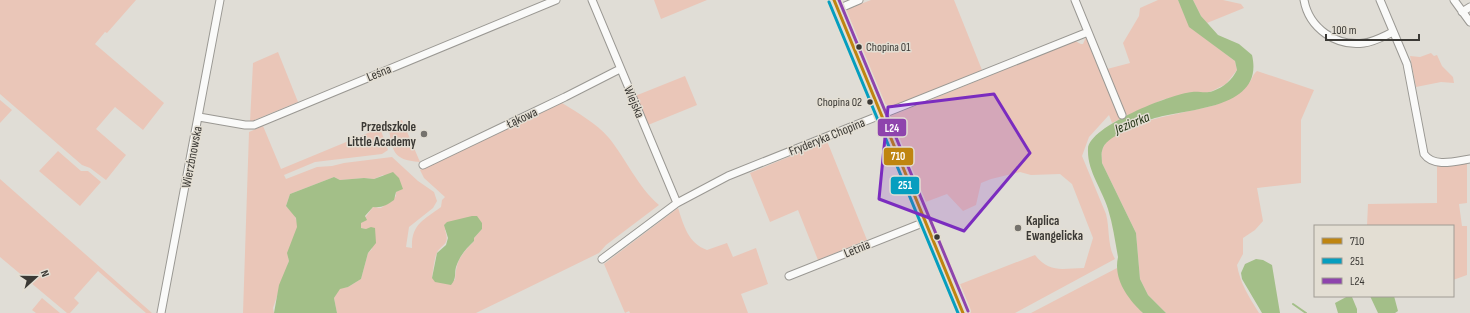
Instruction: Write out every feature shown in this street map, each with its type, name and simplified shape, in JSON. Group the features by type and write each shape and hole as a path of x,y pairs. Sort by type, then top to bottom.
{"street":[{"name":"Wierzbnowska","path":"161,313 220,0"},
{"name":"Leśna","path":"199,117 245,125 254,125 556,0"},
{"name":"Wiejska","path":"592,0 677,203"},
{"path":"859,0 836,4 962,313"},
{"path":"1075,0 1122,115"},
{"path":"1304,0 1308,13 1314,23 1328,36 1336,39 1364,43 1393,32"},
{"path":"1380,0 1407,64 1424,154 1430,160 1437,162 1470,159"},
{"path":"1454,0 1470,22"},
{"path":"1462,12 1470,7"},
{"name":"Fryderyka Chopina","path":"602,259 677,203 728,176 1088,32"},
{"name":"Łąkowa","path":"423,165 620,69"},
{"name":"Letnia","path":"789,276 925,222"}],"highlighted area":[{"path":"994,94 1030,153 964,231 879,199 888,107"}],"shaded area":[{"path":"0,0 136,0 107,33 105,32 95,44 164,103 143,130 115,107 96,129 126,155 106,180 90,168 82,165 0,94"},
{"path":"654,0 707,0 661,19"},
{"path":"871,0 954,0 982,70 891,107 883,103 845,10"},
{"path":"1158,0 1178,0 1190,27 1235,61 1237,70 1226,84 1212,91 1203,94 1192,92 1162,100 1127,116 1107,69 1130,63 1123,43 1139,16 1140,8"},
{"path":"1193,0 1223,0 1241,4 1244,8 1207,23 1201,16"},
{"path":"1086,37 1120,119 1112,123 1109,115 1089,137 1082,156 1106,214 1112,254 1115,259 1015,313 969,313 958,285 1035,255 1046,265 1057,269 1084,268 1093,238 1072,184 1060,174 1031,175 1020,172 981,183 976,205 963,211 947,194 923,203 888,117 1075,41 1083,44"},
{"path":"278,52 298,102 250,122 253,63"},
{"path":"1431,53 1434,56 1437,55 1442,66 1453,77 1454,83 1441,82 1416,87 1410,56 1420,57"},
{"path":"1257,71 1314,90 1301,120 1301,183 1257,188 1263,221 1255,230 1243,238 1243,254 1237,265 1238,272 1245,290 1259,313 1166,313 1148,295 1140,279 1136,233 1102,163 1102,151 1108,141 1120,132 1135,125 1222,102 1246,86"},
{"path":"685,76 697,105 648,125 635,96"},
{"path":"0,100 12,110 0,123"},
{"path":"562,103 587,119 609,138 638,181 659,205 606,245 599,253 476,313 337,313 334,298 340,288 348,287 361,279 368,253 372,249 366,229 360,228 361,223 373,207 381,208 396,196 396,192 400,190 383,175 374,179 364,178 340,180 334,177 290,194 286,206 295,217 297,229 289,250 289,261 273,308 274,313 243,313 249,132 263,126 281,169 380,128 388,150 382,154 315,162 284,175 286,179 317,167 392,157 418,181 434,192 437,201 433,208 409,227 406,247 412,248 412,240 416,228 424,219 441,207 442,200 445,197 424,178 420,170","holes":["482,229 474,238 474,241 460,258 455,280 432,278 436,255 447,239 445,230"]},
{"path":"402,120 420,162 403,159 395,152 388,125"},
{"path":"827,141 867,240 818,260 798,210 770,222 750,173"},
{"path":"58,151 81,171 88,171 101,182 80,206 39,171"},
{"path":"1467,163 1467,203 1459,204 1462,226 1467,226 1467,275 1454,280 1454,225 1367,225 1368,204 1437,203 1437,166"},
{"path":"0,179 152,313 146,313 98,271 74,298 79,303 70,313 67,313 0,257"},
{"path":"678,208 688,233 695,243 701,247 707,250 727,243 733,257 756,248 768,284 741,294 748,313 630,313 629,311 625,313 604,264"},
{"path":"1117,268 1121,281 1127,292 1143,313 1031,313"},
{"path":"42,298 60,313 36,313 32,310"}],"water":[{"name":"Jeziorka","path":"1178,0 1193,0 1201,16 1218,35 1239,44 1252,55 1253,73 1247,87 1235,97 1220,104 1167,115 1131,127 1106,143 1103,148 1102,163 1136,233 1140,279 1148,295 1166,313 1143,313 1127,295 1120,281 1117,265 1118,257 1111,221 1108,209 1092,172 1088,157 1088,149 1092,140 1116,121 1150,105 1182,94 1213,91 1227,83 1235,74 1237,70 1235,61 1189,27"},
{"path":"393,172 399,178 403,189 396,192 394,200 389,203 382,207 373,207 365,216 367,220 361,223 361,228 375,228 376,243 368,253 361,279 348,287 340,289 334,298 337,313 274,313 279,285 289,261 287,253 297,227 296,218 286,206 290,194 334,177 340,180 364,178 374,179"},
{"path":"477,216 482,223 482,229 459,259 453,283 451,285 435,282 432,278 437,253 446,245 448,238 444,225 447,222"},
{"path":"1256,259 1263,260 1272,265 1280,313 1262,313 1242,279 1241,273 1245,264"},
{"path":"1346,297 1352,297 1357,313 1338,313 1335,303"},
{"path":"1370,297 1394,297 1398,311 1395,313 1378,313"}],"waterway":[{"path":"1293,304 1306,313"}],"transit line":[{"name":"710","path":"834,0 963,313"},
{"name":"L24","path":"839,0 968,311"},
{"name":"251","path":"829,2 958,313"}],"place":[{"name":"Chopina 01","path":"859,47"},
{"name":"Chopina 02","path":"870,102"},
{"name":"Przedszkole Little Academy","path":"424,134"},
{"name":"Kaplica Ewangelicka","path":"1018,228"}]}
